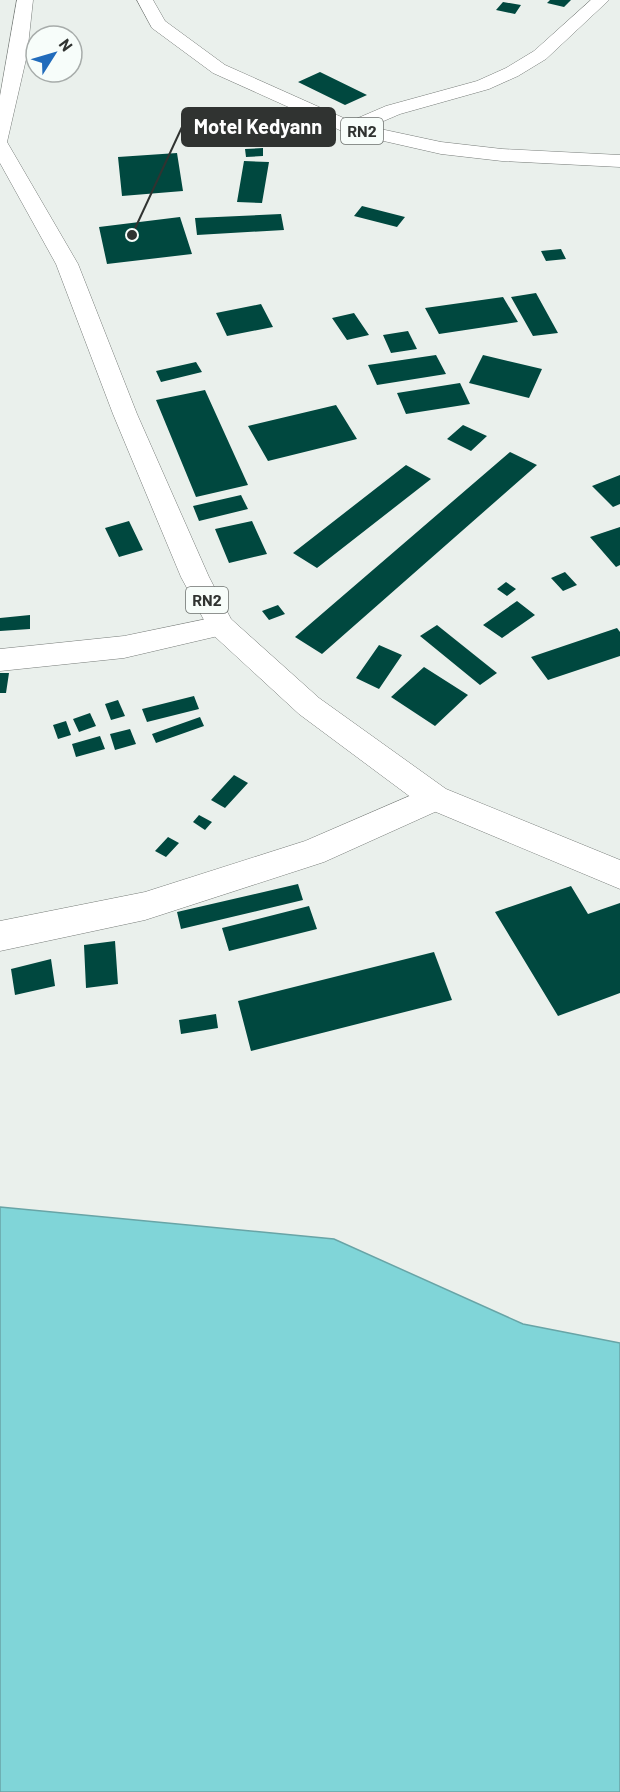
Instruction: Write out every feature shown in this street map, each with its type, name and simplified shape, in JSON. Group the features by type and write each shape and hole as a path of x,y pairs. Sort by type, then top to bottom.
{"main road":[{"path":"0,139 18,55 25,0"},
{"name":"RN2","path":"145,0 158,24 219,69 351,128 441,148 502,155 620,161"},
{"path":"351,128 393,110 483,85 512,72 540,55 601,0"},
{"name":"RN2","path":"0,146 67,264 125,414 195,578 221,626 309,705 435,798 620,875"},
{"path":"0,660 124,647 221,626"},
{"path":"0,936 145,906 313,852 435,798"}],"water":[{"path":"0,1207 334,1239 523,1324 620,1343 620,1792 0,1792"}],"building":[{"path":"550,0 571,0 564,7 547,3"},
{"path":"503,2 521,5 515,14 496,10"},
{"path":"320,72 367,95 345,105 298,82"},
{"path":"263,148 263,156 246,157 245,149"},
{"path":"177,153 183,191 122,196 118,157"},
{"path":"244,161 269,162 262,203 237,202"},
{"path":"362,206 405,217 397,227 354,216"},
{"path":"281,214 284,230 197,235 195,218"},
{"path":"180,217 192,254 107,264 99,227"},
{"path":"561,249 566,259 546,261 541,251"},
{"path":"536,293 558,333 533,336 511,297"},
{"path":"503,297 518,322 439,334 425,308"},
{"path":"261,304 273,327 227,336 216,313"},
{"path":"354,313 369,335 347,340 332,318"},
{"path":"408,331 417,349 391,353 383,335"},
{"path":"436,355 446,374 377,385 368,365"},
{"path":"483,355 542,369 529,398 469,383"},
{"path":"196,362 202,372 161,382 156,371"},
{"path":"460,383 470,404 406,414 397,393"},
{"path":"205,390 248,485 196,497 156,400"},
{"path":"336,405 357,439 268,461 248,426"},
{"path":"463,425 487,436 471,451 447,439"},
{"path":"510,452 537,465 322,654 295,637"},
{"path":"406,465 431,479 317,568 293,553"},
{"path":"620,475 620,504 613,507 592,486"},
{"path":"241,495 248,509 199,521 193,506"},
{"path":"129,521 143,550 119,557 105,528"},
{"path":"252,521 267,554 229,563 215,529"},
{"path":"620,527 620,565 616,567 590,537"},
{"path":"565,572 577,585 563,591 551,578"},
{"path":"506,582 516,589 507,596 497,589"},
{"path":"517,601 535,615 502,638 483,625"},
{"path":"278,605 285,614 269,620 262,611"},
{"path":"30,615 30,629 0,631 0,618"},
{"path":"437,625 497,673 480,685 420,636"},
{"path":"617,628 620,632 620,656 548,680 531,657"},
{"path":"379,645 402,655 379,689 356,678"},
{"path":"424,667 468,695 435,726 391,697"},
{"path":"0,673 9,673 6,693 0,693"},
{"path":"194,696 199,709 147,722 142,709"},
{"path":"118,700 125,716 111,720 105,704"},
{"path":"90,713 96,726 79,732 73,719"},
{"path":"200,717 204,726 156,743 152,734"},
{"path":"66,721 71,735 58,739 53,725"},
{"path":"130,729 136,744 115,750 110,734"},
{"path":"100,736 105,749 76,757 72,744"},
{"path":"234,775 248,783 225,808 211,800"},
{"path":"199,815 212,822 205,830 193,822"},
{"path":"168,837 179,843 166,857 155,851"},
{"path":"298,884 303,900 181,929 177,912"},
{"path":"571,886 588,914 620,903 620,993 558,1016 495,912"},
{"path":"309,906 317,929 229,951 222,928"},
{"path":"115,941 118,984 86,988 84,945"},
{"path":"434,952 452,1000 251,1051 238,1001"},
{"path":"51,959 55,986 15,995 11,969"},
{"path":"216,1014 218,1028 181,1034 179,1020"}],"place":[{"name":"Motel Kedyann","path":"132,235"}]}
